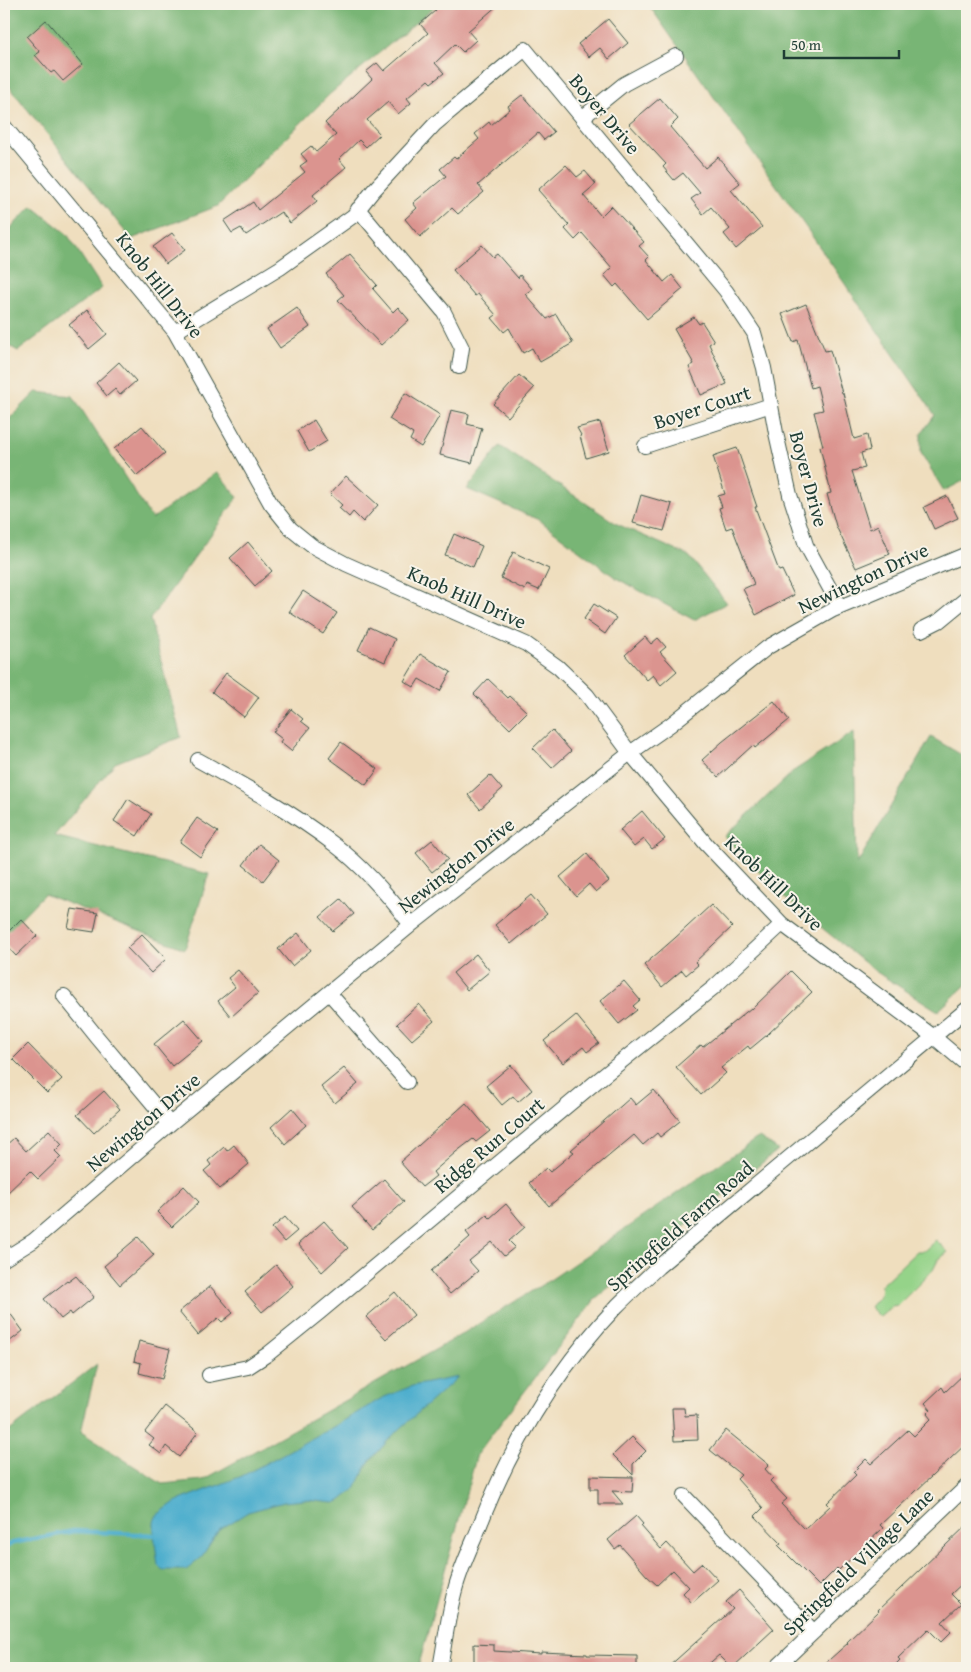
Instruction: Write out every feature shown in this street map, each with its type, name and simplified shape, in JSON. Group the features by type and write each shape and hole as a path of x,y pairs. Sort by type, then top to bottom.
{"street":[{"name":"Boyer Drive","path":"175,332 280,268 353,216 435,124 525,49 726,291 754,333 764,368 790,495 806,545 840,607"},
{"path":"582,118 624,84 676,56"},
{"name":"Knob Hill Drive","path":"4,126 175,332 271,504 291,529 312,546 346,564 526,644 558,667 587,695 630,753 706,846 782,924 934,1036 967,1065"},
{"path":"358,209 444,312 462,348 459,367"},
{"name":"Boyer Court","path":"645,446 771,406"},
{"name":"Newington Drive","path":"4,1259 33,1241 170,1124 330,994 411,925 768,647 840,607 967,554"},
{"path":"921,630 939,622 967,598"},
{"path":"198,760 271,800 336,846 387,894 411,925"},
{"name":"Ridge Run Court","path":"209,1375 248,1367 268,1354 597,1081 713,988 782,924"},
{"path":"330,994 407,1082"},
{"path":"64,996 170,1124"},
{"name":"Springfield Farm Road","path":"440,1668 455,1589 491,1496 511,1454 534,1415 559,1377 583,1346 617,1306 658,1267 967,1008"},
{"name":"Springfield Village Lane","path":"776,1668 967,1486"},
{"path":"684,1496 814,1632"}],"green space":[{"path":"4,4 438,4 330,94 218,206 131,239 4,80"},
{"path":"648,4 959,4 967,13 967,479 944,491 921,453 921,434 935,415 812,236"},
{"path":"32,206 67,234 102,288 18,351 4,343 4,235"},
{"path":"36,392 73,396 152,519 217,472 238,497 150,619 181,737 115,763 54,836 209,874 185,949 44,894 4,935 4,424"},
{"path":"500,446 617,524 689,556 727,603 694,620 616,578 539,520 467,489"},
{"path":"854,732 857,864 931,737 967,758 967,984 938,1011 875,971 785,898 724,837 795,770"},
{"path":"759,1137 778,1150 596,1298 477,1454 418,1668 4,1668 4,1435 97,1364 81,1432 162,1484 203,1480 449,1342 553,1278"},
{"path":"936,1240 948,1252 938,1260 933,1270 898,1305 892,1306 880,1317 870,1307 880,1295 881,1285 917,1251 924,1251"}],"water":[{"path":"458,1377 391,1437 369,1462 355,1489 340,1501 334,1503 305,1500 284,1502 248,1512 219,1530 200,1559 186,1570 163,1570 158,1566 154,1521 157,1515 175,1502 242,1476 382,1398 412,1386"}],"building":[{"path":"430,4 499,4 468,31 476,40 463,52 455,44 435,63 444,73 431,83 428,80 407,98 411,103 398,114 388,102 367,120 380,134 366,147 359,140 339,159 346,167 313,195 317,201 290,223 281,212 246,235 241,228 232,233 224,221 253,202 258,210 305,172 300,166 307,161 301,154 311,146 316,152 336,135 325,123 372,79 366,72 377,63 384,71 428,33 420,24 436,10"},
{"path":"608,19 628,43 609,59 600,48 589,57 578,44"},
{"path":"46,20 83,64 63,81 54,71 51,73 35,55 40,52 27,37"},
{"path":"522,95 554,132 544,140 538,133 478,185 484,192 458,214 452,208 420,237 405,219 417,208 413,203 446,176 440,169 454,157 456,159 479,139 475,134 489,122 491,125 510,109 508,106"},
{"path":"660,98 678,119 670,127 705,168 718,157 740,183 731,190 762,227 736,249 724,234 730,229 711,207 703,214 691,199 700,193 683,173 674,180 663,167 666,164 629,124"},
{"path":"566,165 577,177 585,171 596,184 583,195 601,216 611,206 644,242 639,246 649,257 646,260 664,282 672,275 683,289 647,319 617,284 614,287 604,275 612,268 582,233 575,240 565,229 569,225 538,190"},
{"path":"172,233 185,250 166,264 153,247"},
{"path":"482,245 493,257 497,254 518,278 520,275 532,289 525,294 547,319 556,314 573,343 540,362 532,348 523,353 509,328 504,332 492,318 496,315 478,294 475,296 453,270"},
{"path":"350,254 377,285 373,289 393,312 398,307 409,320 381,345 338,300 344,295 326,274"},
{"path":"806,304 825,351 830,350 854,439 867,435 870,450 861,453 865,468 852,471 870,529 878,525 890,554 856,568 836,526 827,494 831,493 820,447 823,446 814,412 823,410 817,386 811,388 798,340 793,342 782,314"},
{"path":"297,308 310,327 280,348 267,329"},
{"path":"87,310 107,334 89,349 69,325"},
{"path":"694,317 699,324 702,322 714,341 709,344 727,384 701,395 689,367 694,364 674,329"},
{"path":"119,362 136,381 120,395 115,389 107,396 96,383"},
{"path":"519,375 534,388 508,417 493,404"},
{"path":"405,393 440,415 421,447 410,440 413,434 389,419"},
{"path":"451,410 469,414 467,424 482,428 472,463 440,455"},
{"path":"314,420 327,441 309,452 297,431"},
{"path":"600,422 609,451 586,458 581,435 577,428"},
{"path":"142,426 165,453 137,476 114,449"},
{"path":"737,448 757,507 755,507 779,571 782,570 794,595 756,615 743,589 754,584 732,527 726,529 719,508 722,507 718,496 725,494 713,456"},
{"path":"346,476 378,505 363,522 353,512 349,517 339,508 342,505 330,494"},
{"path":"641,495 672,504 664,531 633,523"},
{"path":"947,496 958,518 934,529 924,507"},
{"path":"454,534 482,546 473,567 445,555"},
{"path":"248,542 272,571 255,586 230,558"},
{"path":"513,552 549,569 539,590 527,585 525,590 501,578"},
{"path":"303,591 337,613 323,634 289,612"},
{"path":"594,604 616,618 605,634 584,619"},
{"path":"369,627 395,639 385,662 358,650"},
{"path":"645,637 651,644 658,638 666,647 660,652 677,671 661,685 653,675 647,680 625,655"},
{"path":"420,654 451,672 440,691 419,679 414,687 404,681"},
{"path":"226,673 259,697 244,717 212,692"},
{"path":"488,679 508,698 510,696 527,712 510,729 474,694"},
{"path":"774,701 789,720 755,748 753,745 718,777 702,760"},
{"path":"291,709 310,728 291,751 280,742 282,739 273,732"},
{"path":"552,730 571,751 552,768 533,748"},
{"path":"341,742 378,769 366,785 329,758"},
{"path":"490,775 502,789 480,809 468,795"},
{"path":"128,799 151,814 137,836 114,821"},
{"path":"642,811 665,839 652,849 644,839 634,847 620,830"},
{"path":"197,818 218,832 200,857 180,842"},
{"path":"432,840 448,859 432,872 416,853"},
{"path":"259,844 279,860 263,881 243,865"},
{"path":"587,854 609,881 596,892 589,884 576,896 560,877"},
{"path":"531,895 547,914 511,944 495,925"},
{"path":"341,899 354,914 333,931 320,917"},
{"path":"711,905 732,927 695,962 698,965 686,975 682,970 662,987 644,965"},
{"path":"72,909 98,913 94,932 68,928"},
{"path":"21,919 37,936 16,956 4,943 4,936"},
{"path":"298,933 311,950 292,966 278,949"},
{"path":"142,934 166,959 151,973 127,948"},
{"path":"476,954 490,971 467,990 453,973"},
{"path":"238,970 258,993 231,1017 218,1001 235,987 228,978"},
{"path":"791,971 812,992 767,1035 750,1049 748,1046 721,1068 726,1073 701,1095 676,1067 701,1045 703,1047 752,1009"},
{"path":"624,981 640,1000 633,1006 637,1010 619,1024 600,1001"},
{"path":"419,1004 434,1021 412,1040 397,1024"},
{"path":"576,1015 599,1043 587,1052 583,1047 563,1063 544,1041"},
{"path":"184,1019 203,1041 172,1066 154,1044"},
{"path":"28,1044 62,1079 47,1093 13,1059"},
{"path":"511,1065 532,1090 518,1102 513,1096 502,1105 486,1086"},
{"path":"344,1068 358,1084 335,1103 321,1087"},
{"path":"654,1090 680,1121 660,1137 657,1133 643,1145 634,1135 549,1206 529,1183 546,1168 550,1172 574,1152 571,1150 630,1098 636,1105"},
{"path":"104,1091 120,1109 94,1133 77,1115"},
{"path":"466,1103 490,1131 476,1142 473,1139 456,1152 433,1172 436,1176 422,1187 400,1162"},
{"path":"292,1108 306,1125 285,1144 271,1127"},
{"path":"49,1130 62,1144 55,1151 61,1157 38,1179 30,1171 4,1196 4,1147 14,1138 26,1151"},
{"path":"234,1145 249,1164 220,1189 204,1171 211,1165 208,1161 224,1147 227,1151"},
{"path":"384,1179 404,1202 372,1230 352,1207"},
{"path":"184,1186 199,1202 172,1227 157,1212"},
{"path":"506,1204 525,1227 509,1241 515,1247 504,1256 492,1242 469,1261 478,1271 450,1294 431,1271 470,1237 466,1232 487,1215 490,1218"},
{"path":"285,1217 297,1231 284,1242 272,1228"},
{"path":"324,1221 348,1248 322,1272 298,1244"},
{"path":"138,1237 154,1255 120,1285 104,1266"},
{"path":"276,1265 293,1286 262,1312 245,1292"},
{"path":"76,1276 94,1297 72,1315 70,1312 61,1319 44,1299"},
{"path":"210,1286 233,1313 222,1322 218,1318 198,1335 179,1312"},
{"path":"395,1292 414,1315 386,1339 366,1317"},
{"path":"4,1305 23,1331 4,1346"},
{"path":"139,1341 170,1349 162,1379 139,1373 141,1363 134,1361"},
{"path":"967,1371 967,1443 880,1525 883,1528 839,1570 837,1568 819,1586 778,1545 781,1543 755,1516 763,1508 737,1479 741,1475 710,1450 726,1430 769,1465 765,1469 773,1478 770,1481 787,1499 781,1504 805,1529 830,1506 827,1503 856,1475 853,1472 866,1459 871,1464 908,1430 914,1436 931,1419 927,1414 931,1410 925,1403 942,1387 945,1392"},
{"path":"165,1406 198,1432 179,1457 166,1446 161,1454 149,1445 154,1439 145,1432"},
{"path":"672,1408 684,1408 685,1416 697,1415 698,1440 674,1441"},
{"path":"632,1437 646,1451 633,1464 633,1475 613,1455"},
{"path":"590,1476 633,1477 632,1492 612,1491 623,1504 598,1504 598,1489 590,1489"},
{"path":"636,1516 643,1524 641,1526 661,1549 667,1543 693,1571 702,1563 718,1580 692,1603 683,1593 689,1587 673,1570 657,1585 620,1545 615,1549 608,1540"},
{"path":"967,1525 967,1579 951,1594 961,1604 942,1622 951,1632 941,1642 928,1629 898,1658 900,1660 892,1668 820,1668 848,1643 878,1610"},
{"path":"739,1590 774,1629 732,1668 719,1655 704,1668 667,1668 733,1609 726,1602"},
{"path":"474,1644 494,1645 494,1651 637,1656 637,1668 474,1668"}],"waterway":[{"path":"4,1548 13,1543 74,1531 157,1535"}]}
